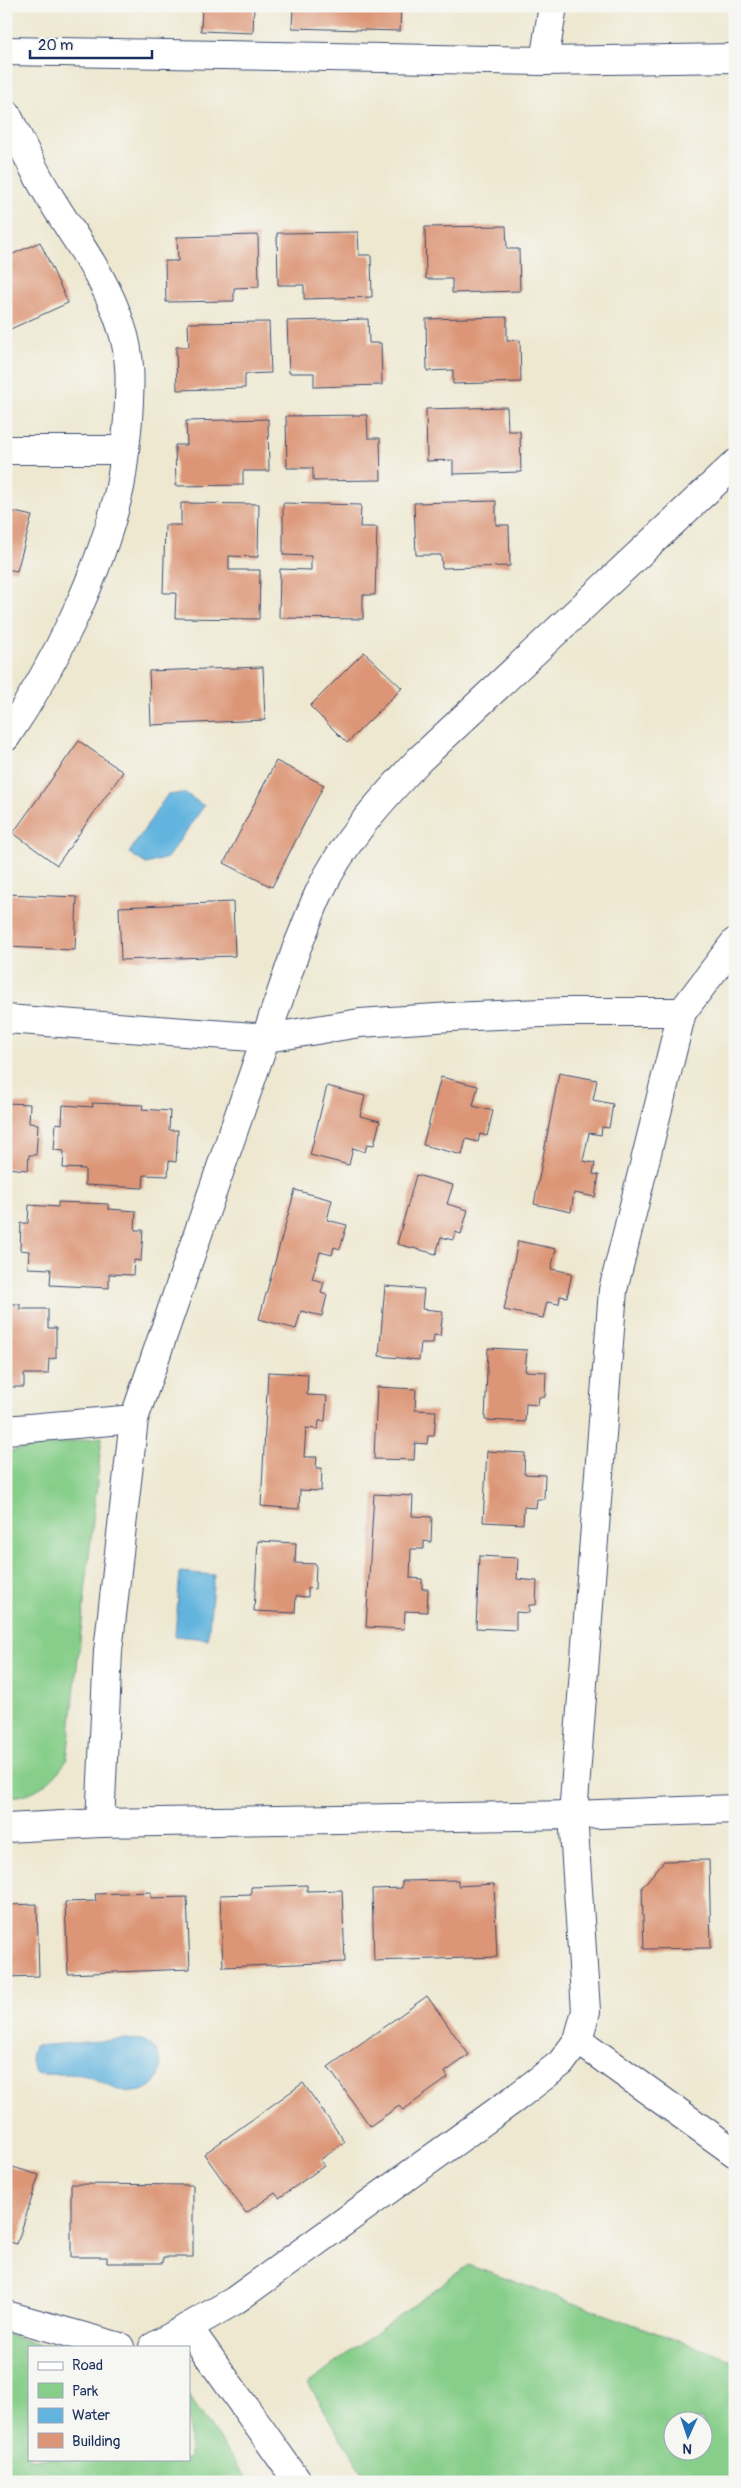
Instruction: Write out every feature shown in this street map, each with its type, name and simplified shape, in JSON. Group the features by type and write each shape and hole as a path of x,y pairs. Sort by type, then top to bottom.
{"street":[{"path":"544,61 553,6"},
{"path":"6,51 544,61 735,58"},
{"path":"6,113 47,193 95,270 121,325 129,355 131,382 120,487 111,519 81,599 56,653 6,738"},
{"path":"6,450 125,450"},
{"path":"100,1823 108,1651 134,1419 298,946 320,892 346,848 386,795 419,760 735,464"},
{"path":"155,2346 234,2301 517,2097 561,2063 578,2040 586,2011 573,1815 612,1290 682,1012 735,942"},
{"path":"706,980 735,980"},
{"path":"6,1019 267,1038 360,1023 451,1017 566,1012 682,1012"},
{"path":"6,1430 134,1419"},
{"path":"6,1828 100,1823 573,1815 735,1810"},
{"path":"578,2040 735,2153"},
{"path":"6,2315 116,2346"},
{"path":"188,2327 298,2482"}],"green space":[{"path":"102,1437 67,1760 55,1775 41,1787 25,1794 6,1797 6,1452"},
{"path":"468,2265 735,2361 735,2482 368,2482 308,2383"},
{"path":"6,2334 44,2346 28,2346 28,2460 190,2460 190,2397 249,2482 6,2482"}],"water":[{"path":"185,793 204,806 167,858 146,864 129,853 167,795"},
{"path":"180,1572 214,1575 208,1639 175,1636"},
{"path":"126,2039 142,2040 156,2051 160,2059 161,2067 156,2082 141,2091 120,2090 86,2076 35,2073 31,2063 34,2046"}],"building":[{"path":"202,6 254,6 253,33 201,31"},
{"path":"293,6 401,6 400,31 292,28"},
{"path":"506,226 507,249 519,249 520,291 452,293 452,279 426,279 425,227"},
{"path":"358,232 359,255 371,255 372,297 304,299 304,285 278,285 277,233"},
{"path":"258,235 259,287 234,288 234,301 166,302 165,261 178,261 177,237"},
{"path":"40,242 68,303 6,331 6,257"},
{"path":"507,317 507,341 520,340 521,382 453,384 453,370 427,371 426,319"},
{"path":"368,319 369,343 381,343 382,385 314,387 314,373 289,373 287,321"},
{"path":"269,322 271,373 245,374 245,388 177,390 176,347 189,347 188,323"},
{"path":"507,407 508,431 520,431 521,472 453,474 453,460 427,461 426,409"},
{"path":"367,415 368,438 380,438 381,480 313,481 313,468 287,468 286,416"},
{"path":"268,419 269,471 243,471 243,485 176,486 175,445 187,445 186,421"},
{"path":"496,501 496,525 509,525 510,566 442,568 441,555 416,555 414,503"},
{"path":"181,503 259,504 258,557 229,556 229,570 260,570 259,619 175,618 176,593 163,593 165,525 181,525"},
{"path":"283,503 361,505 360,527 377,527 375,595 363,595 363,619 279,618 280,569 311,570 311,556 283,555"},
{"path":"6,510 32,516 17,571 6,569"},
{"path":"364,652 402,688 347,743 310,706"},
{"path":"263,667 265,720 151,725 149,671"},
{"path":"79,741 123,772 57,865 13,833"},
{"path":"276,761 324,785 272,887 224,863"},
{"path":"6,894 77,897 75,950 6,947"},
{"path":"233,902 235,956 121,960 119,907"},
{"path":"559,1073 597,1080 593,1100 613,1104 609,1128 602,1127 601,1135 589,1133 583,1161 595,1163 593,1174 599,1175 595,1197 574,1193 571,1212 534,1204"},
{"path":"441,1077 478,1086 473,1106 493,1111 487,1136 480,1134 478,1142 466,1139 462,1155 423,1145"},
{"path":"327,1086 365,1096 360,1116 380,1121 374,1145 367,1144 365,1152 353,1148 349,1165 310,1155"},
{"path":"6,1103 30,1104 29,1123 38,1124 36,1155 29,1155 28,1170 6,1168"},
{"path":"92,1103 143,1105 142,1109 170,1111 169,1130 178,1130 176,1162 169,1161 168,1176 144,1175 143,1188 85,1185 85,1169 63,1168 64,1151 54,1150 56,1123 62,1124 63,1105 93,1107"},
{"path":"416,1175 453,1185 447,1204 468,1210 461,1234 455,1232 453,1240 441,1237 436,1254 397,1244"},
{"path":"295,1190 332,1200 327,1220 347,1225 340,1249 334,1247 332,1255 320,1252 312,1279 324,1282 321,1293 327,1295 322,1316 301,1311 296,1329 259,1319"},
{"path":"58,1202 108,1204 108,1209 136,1211 135,1230 143,1230 141,1261 134,1260 133,1275 109,1274 109,1288 50,1285 51,1269 28,1268 29,1251 20,1250 21,1223 28,1223 29,1205 58,1207"},
{"path":"518,1241 556,1249 551,1269 572,1273 567,1297 560,1296 559,1304 547,1302 543,1318 504,1310"},
{"path":"385,1286 424,1289 422,1309 443,1311 440,1336 434,1335 433,1343 421,1343 419,1360 379,1356"},
{"path":"6,1304 20,1304 20,1309 48,1309 48,1328 56,1328 56,1358 49,1359 48,1374 24,1374 24,1387 6,1387"},
{"path":"488,1348 527,1350 525,1371 546,1372 545,1397 539,1397 538,1405 526,1404 525,1422 485,1420"},
{"path":"268,1372 308,1374 307,1395 327,1396 325,1421 319,1421 318,1429 306,1428 304,1457 317,1457 316,1468 322,1468 321,1491 300,1490 299,1509 261,1506"},
{"path":"377,1387 416,1389 415,1410 436,1411 434,1436 428,1436 427,1444 415,1443 414,1460 374,1459"},
{"path":"487,1451 525,1453 524,1474 545,1475 544,1499 537,1499 536,1508 524,1507 523,1524 483,1522"},
{"path":"374,1494 413,1496 412,1516 432,1517 431,1542 424,1541 424,1549 411,1549 410,1578 422,1579 422,1589 428,1589 427,1612 405,1611 404,1629 366,1627"},
{"path":"258,1541 296,1543 295,1563 316,1564 315,1589 308,1588 308,1597 296,1596 295,1613 254,1611"},
{"path":"479,1556 518,1558 517,1579 537,1581 536,1605 529,1605 529,1613 516,1612 516,1630 476,1628"},
{"path":"709,1860 711,1948 644,1949 642,1887 664,1861"},
{"path":"458,1880 458,1886 494,1884 497,1957 374,1961 372,1889 402,1888 402,1881"},
{"path":"307,1885 307,1891 342,1890 345,1962 223,1967 220,1895 251,1894 251,1887"},
{"path":"151,1892 151,1898 187,1897 190,1969 68,1974 65,1902 96,1901 95,1894"},
{"path":"37,1904 39,1976 6,1977 6,1905"},
{"path":"427,1996 469,2055 445,2072 448,2078 403,2110 399,2106 370,2126 328,2067"},
{"path":"303,2083 345,2142 320,2160 324,2166 279,2198 275,2193 246,2213 204,2154"},
{"path":"6,2165 39,2175 17,2244 6,2241"},
{"path":"71,2184 193,2185 193,2257 163,2257 163,2263 107,2263 107,2257 71,2257"}]}
